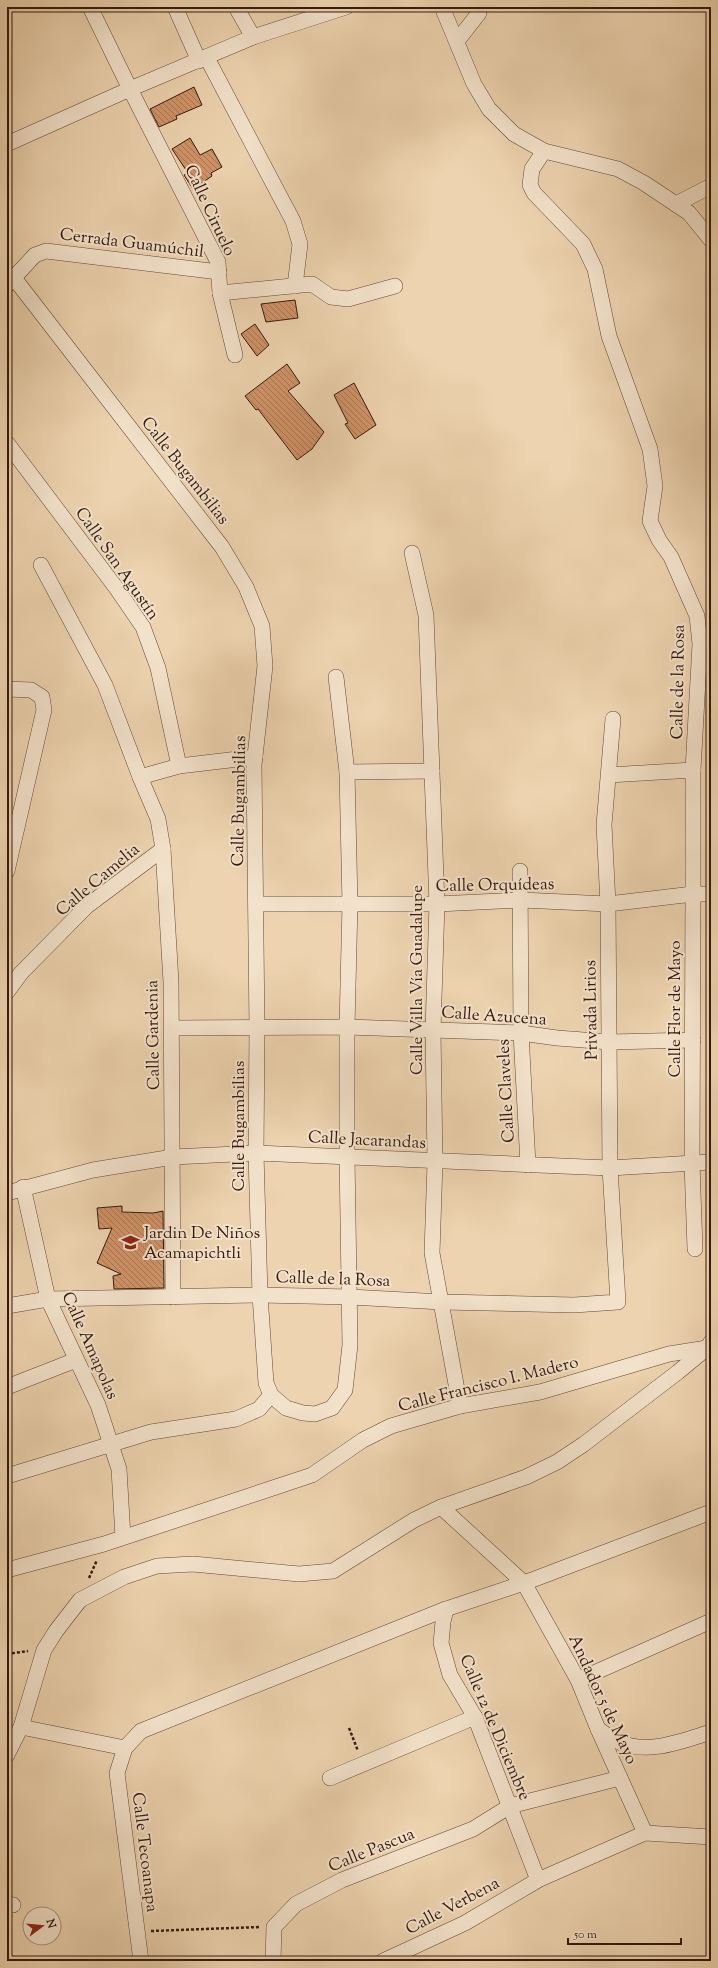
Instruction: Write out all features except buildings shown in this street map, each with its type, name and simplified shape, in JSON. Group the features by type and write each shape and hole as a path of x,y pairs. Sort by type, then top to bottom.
{"street":[{"name":"Calle Ciruelo","path":"90,7 218,262 220,293 235,355"},
{"path":"174,7 292,221 300,244 295,286"},
{"path":"236,7 253,37"},
{"path":"7,144 130,89 203,60 253,37 346,7"},
{"path":"442,7 474,84 489,109 514,134 544,151 618,169 644,183 689,213 711,240"},
{"path":"457,41 479,13"},
{"name":"Calle de la Rosa","path":"544,151 532,169 530,185 534,192 583,244 595,269 609,336 631,394 651,457 655,486 650,521 659,540 671,557 697,616 700,644 693,770"},
{"path":"676,204 711,186"},
{"name":"Cerrada Guamúchil","path":"10,281 35,255 46,250 219,272"},
{"name":"Calle Bugambilias","path":"10,281 222,547 246,587 262,626 265,666 255,757 257,1028 256,1153 260,1295 269,1389"},
{"path":"220,293 312,284 331,297 348,299 395,286"},
{"name":"Calle San Agustín","path":"7,443 117,589 143,627 158,668 179,766"},
{"name":"Calle Villa Vía Guadalupe","path":"412,553 426,615 437,904 433,1030 435,1162 432,1253 434,1275 442,1302 460,1406"},
{"name":"Calle Gardenia","path":"41,565 105,685 140,777 158,819 163,849 171,982 173,1297"},
{"path":"7,1476 151,1432 236,1419 259,1409 269,1389 286,1408 303,1413 315,1414 332,1408 345,1390 350,1345 347,1156 347,1027 350,904 347,772 336,677"},
{"path":"7,689 31,690 42,697 44,710 7,872"},
{"name":"Privada Lirios","path":"613,719 604,825 608,904 610,1168 618,1302"},
{"path":"140,777 179,766 255,757"},
{"path":"609,775 693,770"},
{"name":"Calle Flor de Mayo","path":"693,770 692,1163 695,1249"},
{"path":"347,772 432,771"},
{"name":"Calle Camelia","path":"7,992 21,973 87,906 163,849"},
{"name":"Calle Claveles","path":"520,871 521,1033 528,1165"},
{"name":"Calle Orquídeas","path":"256,904 437,904 521,900 608,904 692,894 711,894"},
{"name":"Calle Azucena","path":"172,1028 347,1027 521,1033 557,1038 610,1042 693,1040"},
{"name":"Calle Jacarandas","path":"7,1193 23,1187 92,1170 173,1157 256,1153 347,1156 435,1162 610,1168 711,1162"},
{"name":"Calle Amapolas","path":"23,1187 48,1299 98,1405 119,1469 123,1537"},
{"name":"Calle de la Rosa","path":"7,1306 48,1299 260,1295 350,1297 442,1302 574,1304 618,1302"},
{"path":"7,1755 21,1727 44,1650 80,1600 124,1577 157,1566 193,1564 299,1574 333,1571 414,1520 441,1507 526,1477 557,1462 584,1444 710,1346"},
{"name":"Calle Francisco I. Madero","path":"7,1570 104,1544 312,1475 334,1462 362,1440 391,1426 460,1406 540,1392 669,1354 710,1346"},
{"path":"7,1387 76,1360"},
{"name":"Andador 5 de Mayo","path":"441,1507 524,1583 578,1680 598,1730 645,1834"},
{"path":"21,1727 125,1748 141,1731 446,1609 524,1583 711,1512"},
{"name":"Calle 12 de Diciembre","path":"446,1609 441,1642 450,1675 475,1717 538,1880"},
{"path":"578,1680 711,1621"},
{"path":"330,1778 475,1717"},
{"path":"598,1730 618,1742 639,1747 670,1744 711,1732"},
{"name":"Calle Tecoanapa","path":"125,1748 117,1773 141,1961"},
{"name":"Calle Pascua","path":"274,1927 296,1904 342,1880 473,1829 510,1806 620,1778"},
{"path":"645,1834 711,1837"},
{"name":"Calle Verbena","path":"383,1961 465,1924 538,1880 612,1846 645,1834"},
{"path":"273,1961 274,1927"}],"path":[{"path":"80,1600 104,1544"},
{"path":"7,1654 44,1650"},
{"path":"348,1728 364,1764"},
{"path":"137,1931 274,1927"}],"place":[{"name":"Jardin De Niños Acamapichtli","path":"131,1242"}]}
